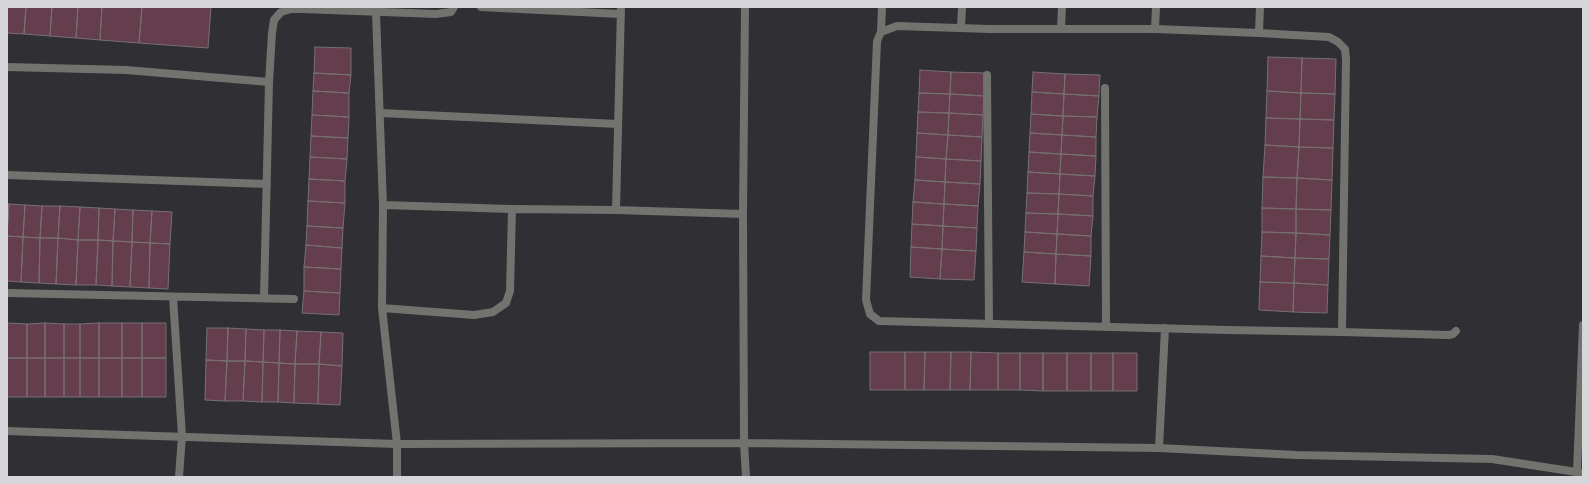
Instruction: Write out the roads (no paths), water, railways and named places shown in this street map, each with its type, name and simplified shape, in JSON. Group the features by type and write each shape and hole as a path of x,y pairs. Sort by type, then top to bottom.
{"street":[{"path":"264,298 269,82 274,20 282,12 291,9 376,13 444,14 451,12 454,7"},
{"path":"481,7 620,10 616,210"},
{"path":"745,7 743,214 744,443 746,477"},
{"path":"882,7 881,32 877,41 866,292 866,300 870,314 879,321 1449,335 1456,331"},
{"path":"961,27 962,7"},
{"path":"1061,28 1062,7"},
{"path":"1155,29 1156,7"},
{"path":"1259,33 1260,7"},
{"path":"376,13 383,205 382,308 397,444 397,477"},
{"path":"881,32 897,26 990,29 1155,29 1329,37 1338,42 1345,49 1342,332"},
{"path":"7,67 126,70 269,82"},
{"path":"987,75 989,324"},
{"path":"1105,88 1106,327"},
{"path":"380,113 618,124"},
{"path":"7,175 267,184"},
{"path":"383,205 743,214"},
{"path":"382,308 474,315 493,312 506,303 510,291 512,209"},
{"path":"7,293 294,299"},
{"path":"173,297 182,436 179,477"},
{"path":"7,431 397,444 744,443 1158,448 1296,455 1492,459 1580,473 1583,325"},
{"path":"1158,448 1165,328"}]}
